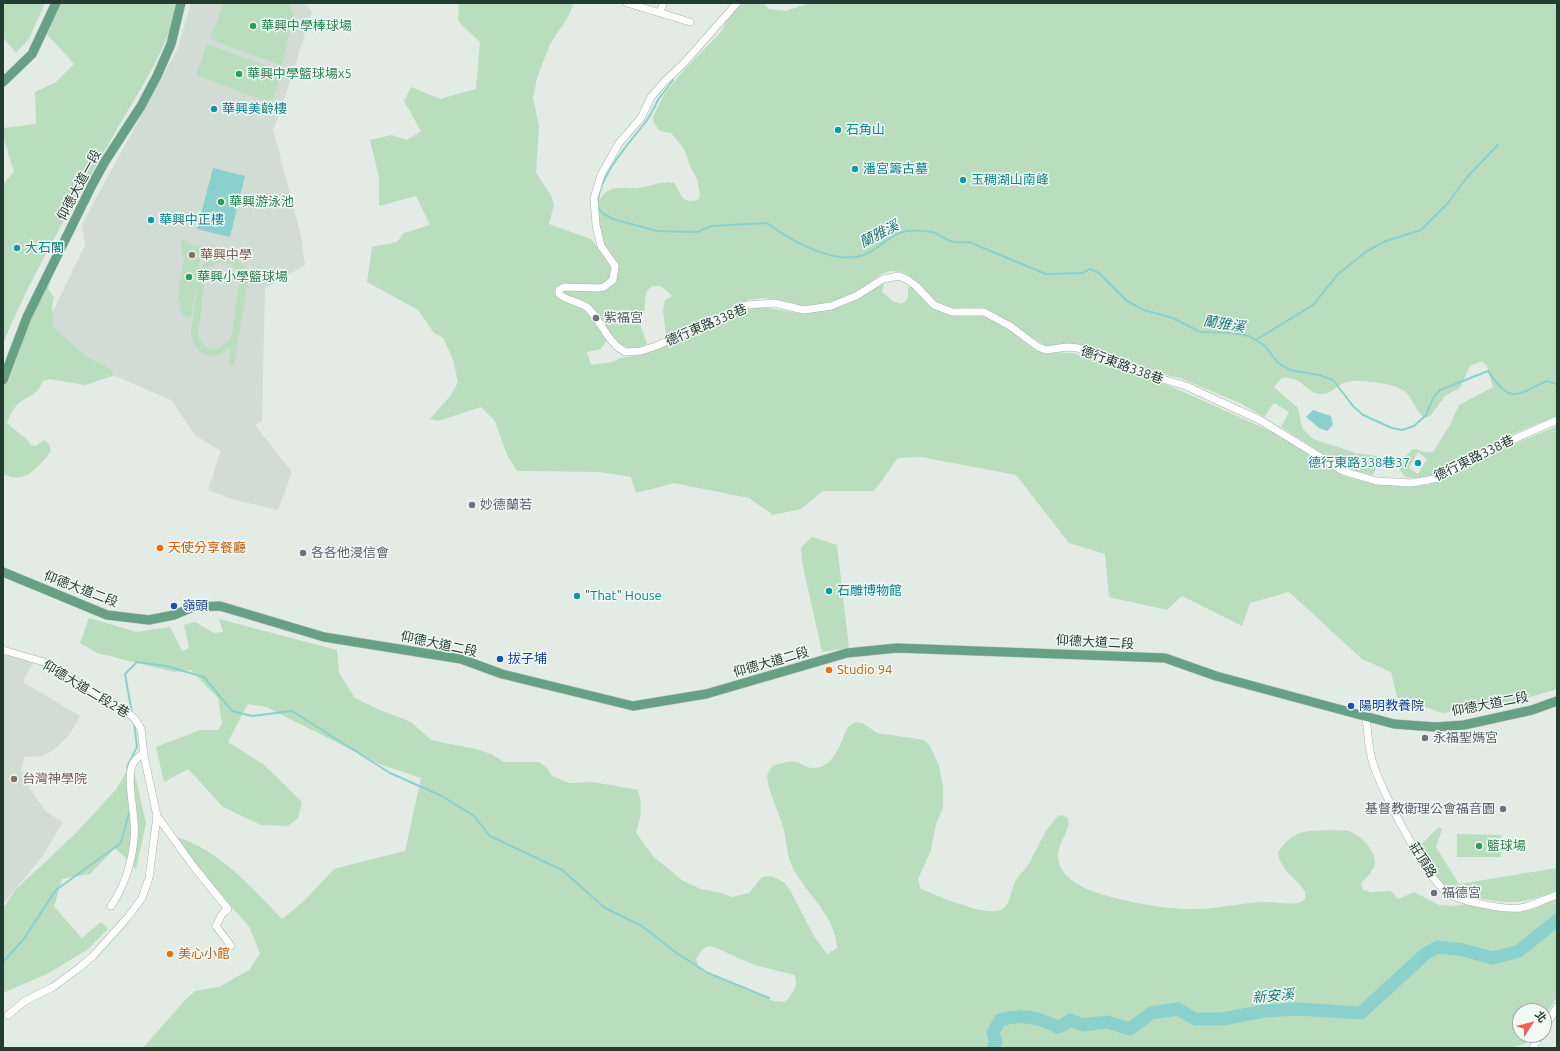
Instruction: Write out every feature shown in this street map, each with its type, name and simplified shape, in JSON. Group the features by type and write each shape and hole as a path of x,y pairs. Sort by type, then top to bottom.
{"main road":[{"path":"3,82 32,54 56,3"},
{"name":"仰德大道一段","path":"3,380 27,317 92,185 104,163 141,106 157,76 171,44 181,3"},
{"name":"仰德大道二段","path":"3,572 108,615 149,620 174,615 193,607 220,606 324,637 461,659 502,674 633,706 655,704 706,694 847,653 897,648 1165,658 1216,676 1394,724 1435,727 1464,725 1532,710 1557,701"}],"street":[{"path":"627,3 690,22"},
{"path":"660,13 663,3"},
{"name":"德行東路338巷","path":"737,3 684,63 651,97 641,118 619,143 601,175 594,198 596,225 601,246 615,266 612,280 604,287 564,287 560,288 558,292 564,298 581,303 590,310 614,344 625,352 641,351 656,346 747,305 774,303 804,310 831,306 856,296 883,279 898,276 908,280 916,286 934,305 952,312 984,312 1010,326 1038,347 1046,350 1067,347 1078,348 1113,364 1186,386 1260,420 1344,471 1376,481 1412,483 1439,478 1503,444 1557,420"},
{"name":"仰德大道二段2巷","path":"3,650 44,662 124,709 135,719 141,729 144,753"},
{"name":"莊頂路","path":"1366,717 1372,762 1386,799 1432,877 1442,890 1460,898 1506,908 1518,908 1532,905 1557,895"},
{"path":"8,1014 24,1001 53,987 79,968 97,952 142,898 149,878 157,816 144,753 137,757 132,765 130,776 135,833 132,858 118,896 111,906"},
{"path":"157,816 194,868 228,908 222,914 216,926 231,946"},
{"path":"1552,1016 1557,1007"}],"shaded area":[{"name":"華興中學","path":"191,3 305,3 312,12 279,116 273,129 301,236 305,265 265,288 262,421 255,425 292,472 278,510 232,499 208,490 221,451 195,435 171,400 85,363 45,328 85,245 82,224 178,48"},
{"name":"台灣神學院","path":"3,654 33,662 23,682 80,716 70,734 54,750 43,756 24,757 21,769 30,789 46,812 63,822 42,857 3,904"}],"green space":[{"path":"6,3 45,3 29,39 16,53 3,37 3,7"},
{"path":"59,3 178,3 167,38 160,54 55,237 41,263 3,344 3,184 14,172 3,136 3,128 36,124 35,92 56,82 74,64 46,33"},
{"name":"華興中學棒球場","path":"224,3 288,3 293,14 282,66 210,39"},
{"path":"459,3 574,3 568,17 550,44 537,78 533,98 539,126 536,173 551,195 554,205 549,224 591,239 611,264 610,277 600,285 557,288 592,317 607,340 601,349 587,352 591,365 613,362 620,358 633,356 666,346 752,308 768,308 798,313 835,308 858,298 881,282 884,283 882,292 894,302 902,304 908,298 908,288 911,286 930,306 951,315 984,315 1045,352 1073,353 1170,386 1281,436 1344,476 1362,481 1404,487 1428,485 1446,479 1491,454 1557,426 1557,689 1520,700 1443,713 1397,697 1391,672 1362,659 1289,592 1250,603 1242,626 1182,596 1167,610 1109,597 1105,554 1069,543 1016,475 921,457 898,458 874,491 823,491 801,509 773,515 749,498 674,483 636,493 631,477 600,472 517,471 507,455 495,421 481,407 438,421 430,419 451,395 458,382 453,359 443,338 434,333 418,310 367,282 372,247 397,242 404,233 430,225 416,196 379,206 379,177 370,140 392,135 407,140 421,131 404,101 411,87 440,99 476,89 480,42 458,21"},
{"path":"740,3 764,3 768,9 786,11 809,3 1557,3 1557,416 1521,430 1438,474 1417,478 1405,477 1398,467 1376,467 1373,475 1346,469 1281,427 1289,412 1274,403 1264,417 1242,404 1180,378 1139,369 1092,352 1046,346 983,309 970,308 954,310 936,302 909,276 902,272 890,271 881,274 863,288 841,301 829,304 800,306 780,300 766,298 748,300 671,335 666,335 663,311 665,300 672,296 661,286 652,286 646,292 644,314 640,324 647,344 636,348 627,348 613,337 595,312 588,305 573,297 563,295 561,290 601,290 608,287 613,282 617,274 603,242 598,217 598,206 602,197 610,190 620,188 638,188 670,182 674,183 685,200 693,201 699,199 700,195 697,179 684,149 671,133 660,131 653,122 653,117 665,93 683,71 722,31 727,18","holes":["1482,361 1487,366 1493,387 1459,405 1450,425 1433,452 1413,449 1402,460 1356,453 1313,439 1302,428 1298,408 1274,387 1282,378 1289,378 1295,379 1315,393 1324,394 1344,383 1349,382 1364,381 1381,383 1401,389 1409,395 1418,411 1426,418 1431,415 1445,396 1460,388 1470,366","1418,452 1427,459 1418,474 1409,468"]},
{"name":"華興中學籃球場x5","path":"207,44 282,72 271,103 196,75"},
{"path":"182,239 192,245 202,247 199,268 217,255 225,253 239,262 249,275 234,365 229,364 231,347 212,356 201,353 193,342 191,333 199,274 191,318 182,315 178,295 184,260 181,246","holes":["220,262 234,265 240,277 231,339 215,350 208,348 203,344 198,333 206,272 210,267"]},
{"path":"49,280 50,282 48,289 54,297 52,307 54,328 84,355 112,370 113,376 85,385 50,379 43,381 35,393 17,405 10,415 7,422 8,424 31,445 36,446 44,440 49,444 51,450 49,454 28,474 14,477 3,474 3,384 27,321"},
{"path":"812,537 837,545 849,648 822,652 802,562 801,547"},
{"path":"89,618 137,632 170,627 182,651 189,648 184,625 195,622 214,633 223,632 219,619 337,650 339,673 355,698 411,722 431,740 475,749 491,754 504,762 539,762 548,769 552,776 569,783 593,782 638,790 641,812 636,833 654,857 683,881 701,889 722,893 732,897 749,893 762,877 772,876 785,883 814,936 827,954 837,948 835,936 826,915 804,886 792,866 783,827 771,795 767,775 773,765 788,762 797,762 806,767 812,768 820,767 826,764 835,754 849,726 856,722 863,723 877,733 924,740 930,746 939,766 943,786 943,808 936,824 931,850 918,879 920,888 937,896 976,909 998,911 1004,908 1010,899 1015,882 1028,865 1045,833 1053,821 1058,816 1062,815 1068,818 1068,824 1059,850 1058,858 1060,866 1071,880 1089,890 1115,898 1147,905 1178,909 1208,908 1258,902 1292,904 1301,902 1305,899 1305,892 1285,869 1279,859 1278,852 1283,845 1297,835 1308,831 1348,831 1357,835 1366,843 1374,858 1375,863 1373,869 1361,883 1363,890 1371,892 1391,891 1398,899 1414,892 1439,905 1457,906 1467,904 1501,911 1519,912 1557,899 1557,997 1552,1005 1552,1003 1512,1003 1512,1043 1526,1043 1509,1048 143,1048 185,1000 195,991 219,987 249,970 260,954 250,928 196,865 174,836 191,842 220,860 246,882 282,919 304,901 334,869 405,851 421,778 382,765 266,707 248,704 228,742 263,764 302,802 298,818 288,826 261,825 223,807 188,769 164,782 156,747 200,730 218,730 222,724 218,698 191,670 174,672 97,653 80,643","holes":["708,946 714,947 754,965 794,975 796,978 794,990 787,1000 784,1002 774,1001 704,972 699,968 696,959 703,949"]},
{"path":"133,760 146,823 136,869 115,848 90,874 62,879 54,907 82,938 101,922 108,929 87,950 47,974 3,993 3,909 15,890 75,834 117,788"},
{"path":"1439,827 1442,829 1436,847 1459,884 1557,868 1557,891 1536,898 1507,902 1476,898 1448,888 1434,875 1418,847"},
{"name":"籃球場","path":"1457,834 1501,835 1501,857 1457,857"}],"water":[{"name":"華興游泳池","path":"213,168 245,176 230,237 197,229"},
{"path":"1313,410 1331,416 1333,425 1327,431 1319,428 1306,417"}],"waterway":[{"name":"蘭雅溪","path":"598,202 600,192 609,171 623,150 646,121 658,100 673,80"},
{"name":"蘭雅溪","path":"1256,340 1313,305 1338,274 1367,251 1386,241 1421,230 1447,204 1468,176 1498,145"},
{"name":"蘭雅溪","path":"597,206 602,213 613,219 657,231 697,232 712,226 767,223 789,237 815,250 829,255 843,257 856,257 868,253 902,232 920,231 932,232 954,242 969,242 1046,274 1082,273 1090,269 1099,273 1127,301 1144,310 1173,318 1200,332 1231,333 1249,336 1264,345 1278,363 1290,370 1319,375 1333,380 1353,406 1363,415 1392,428 1402,430 1414,426 1426,415 1433,398 1440,390 1488,371 1495,382 1508,393 1520,393 1546,381 1557,384"},
{"path":"132,714 125,674 137,662 166,666 204,677 232,711 252,716 292,711 390,773 442,796 474,816 490,836 562,870 605,908 642,926 678,954 708,973 769,998"},
{"path":"128,771 127,767 137,747 134,722"},
{"path":"3,962 23,940 56,890 121,843 130,809"},
{"name":"新安溪","path":"993,1048 996,1042 993,1033 1000,1020 1014,1017 1036,1019 1057,1027 1070,1020 1083,1025 1107,1022 1130,1029 1151,1013 1178,1009 1195,1019 1223,1019 1264,1011 1297,1009 1361,1013 1425,954 1438,947 1463,950 1493,958 1519,951 1557,920"}],"place":[{"name":"華興中學棒球場","path":"253,26"},
{"name":"華興中學籃球場x5","path":"239,74"},
{"name":"華興美齡樓","path":"214,109"},
{"name":"石角山","path":"838,130"},
{"name":"潘宮籌古墓","path":"855,169"},
{"name":"玉稠湖山南峰","path":"963,180"},
{"name":"華興游泳池","path":"221,202"},
{"name":"華興中正樓","path":"151,220"},
{"name":"大石閣","path":"17,248"},
{"name":"華興中學","path":"192,255"},
{"name":"華興小學籃球場","path":"189,277"},
{"name":"紫福宮","path":"596,318"},
{"name":"德行東路338巷37","path":"1418,463"},
{"name":"妙德蘭若","path":"472,505"},
{"name":"天使分享餐廳","path":"160,548"},
{"name":"各各他浸信會","path":"303,553"},
{"name":"石雕博物館","path":"829,591"},
{"name":"\"That\" House","path":"577,596"},
{"name":"嶺頭","path":"174,606"},
{"name":"拔子埔","path":"500,659"},
{"name":"Studio 94","path":"829,670"},
{"name":"陽明教養院","path":"1351,706"},
{"name":"永福聖媽宮","path":"1425,738"},
{"name":"台灣神學院","path":"14,779"},
{"name":"基督教衛理公會福音園","path":"1503,809"},
{"name":"籃球場","path":"1479,846"},
{"name":"福德宮","path":"1434,893"},
{"name":"美心小館","path":"170,954"}]}
